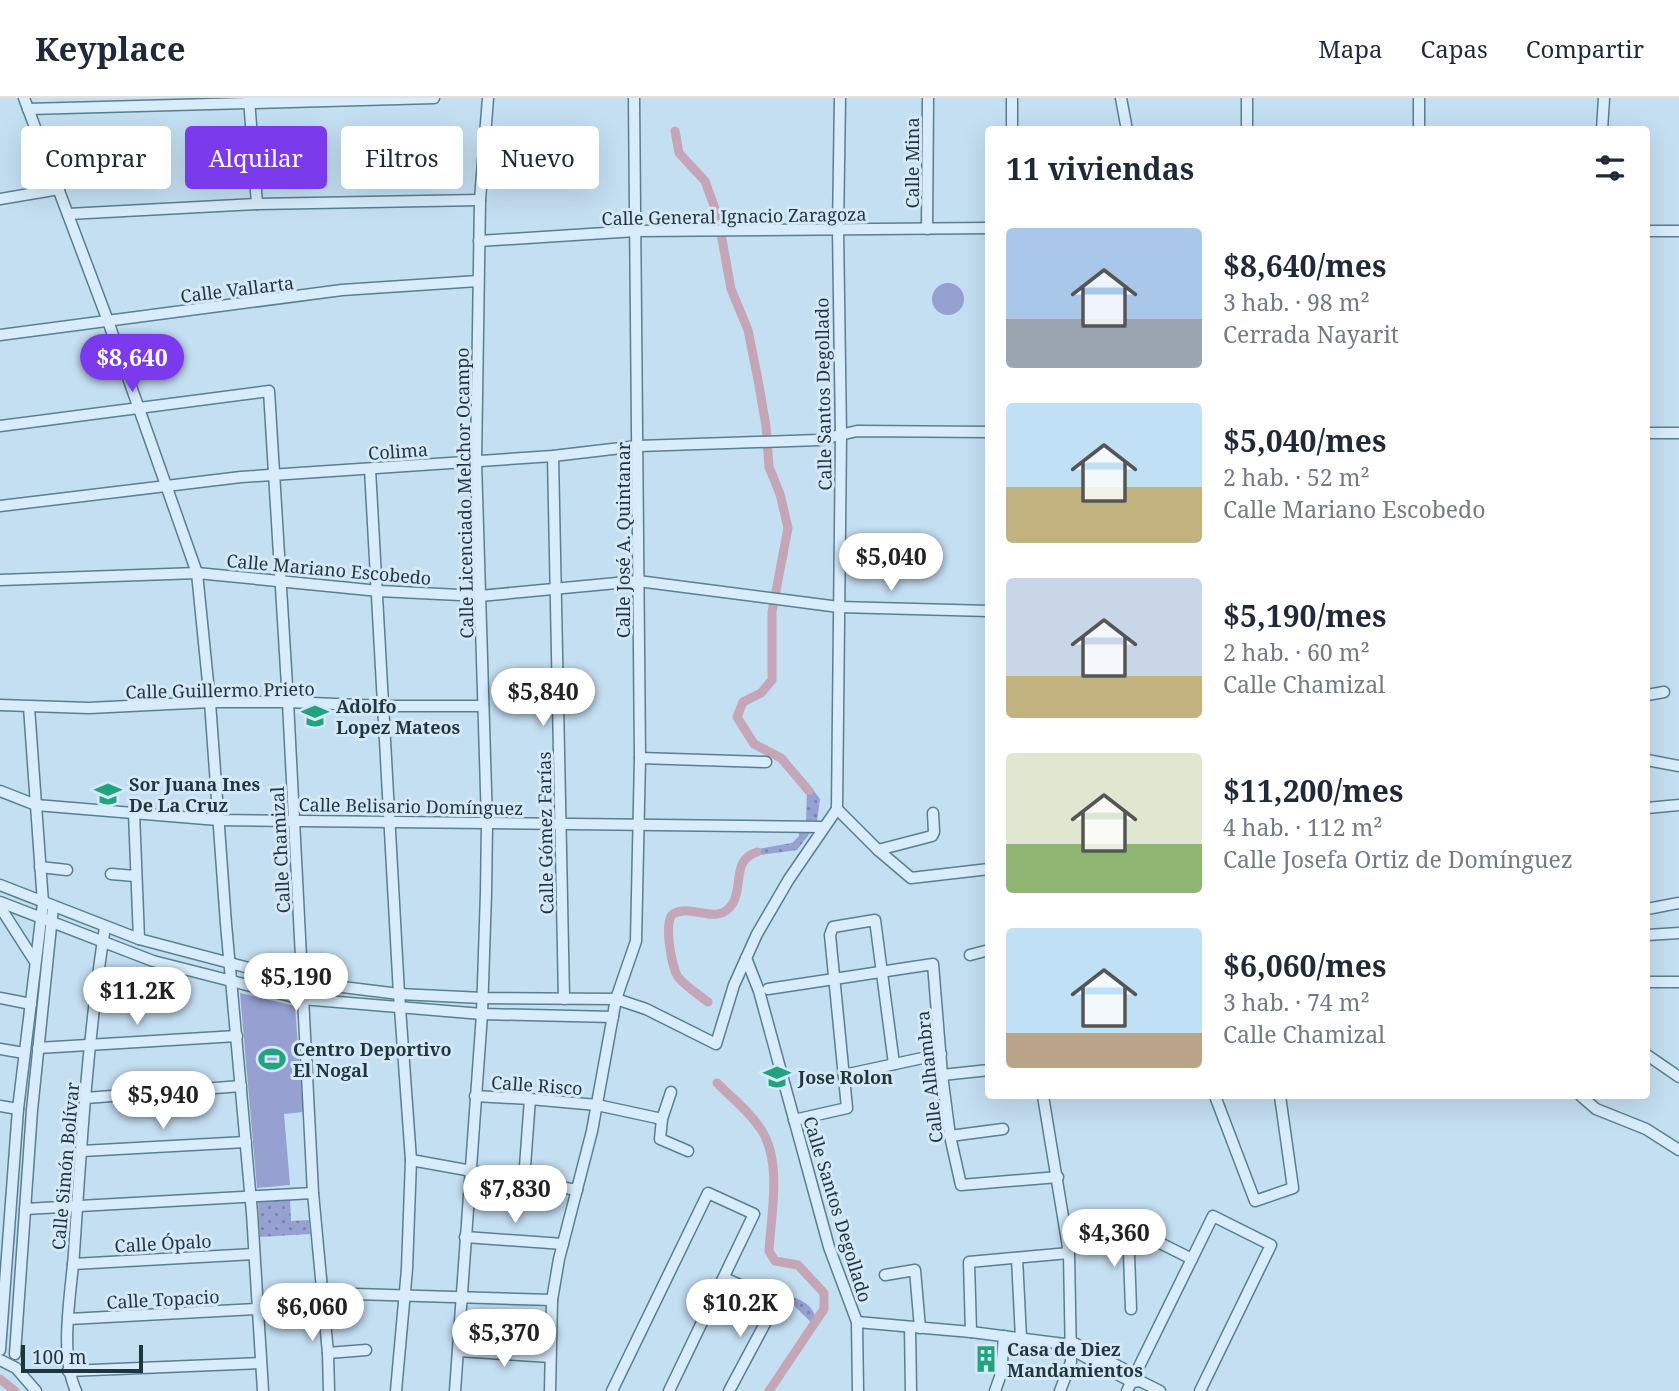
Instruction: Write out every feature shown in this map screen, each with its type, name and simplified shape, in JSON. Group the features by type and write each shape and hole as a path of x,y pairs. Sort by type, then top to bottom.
{"street":[{"path":"24,98 35,126"},
{"path":"29,109 249,100 434,98"},
{"name":"Calle Licenciado Melchor Ocampo","path":"455,1391 482,1014 487,823 476,462 479,241 488,98"},
{"name":"Calle José A. Quintanar","path":"550,1391 552,1300 597,1105 615,999 636,942 640,758 634,98"},
{"name":"Calle Santos Degollado","path":"837,808 841,435 838,229 841,98"},
{"name":"Calle Mina","path":"928,229 929,98"},
{"path":"1012,98 1012,126"},
{"path":"1121,98 1126,126"},
{"path":"1247,98 1247,126"},
{"path":"1419,98 1419,126"},
{"path":"1602,126 1604,98"},
{"path":"249,100 257,204"},
{"path":"0,199 59,189 197,573 246,1142 263,1391"},
{"path":"68,214 257,204 481,200"},
{"name":"Calle General Ignacio Zaragoza","path":"479,241 636,232 985,228"},
{"path":"1650,231 1679,232"},
{"name":"Calle Vallarta","path":"0,335 342,290 478,281"},
{"name":"Calle Chamizal","path":"138,408 269,391 313,1193 329,1391"},
{"path":"0,426 138,408"},
{"name":"Colima","path":"0,506 275,475 553,457 638,446 819,440 857,431 985,432"},
{"path":"1650,433 1679,433"},
{"name":"Calle Gómez Farías","path":"553,457 564,999"},
{"path":"370,469 379,591 399,994 411,1160 405,1294 396,1391"},
{"name":"Calle Mariano Escobedo","path":"0,580 197,573 379,591 480,596 638,581 839,607 985,611"},
{"path":"1650,694 1664,692"},
{"name":"Calle Guillermo Prieto","path":"0,705 137,707 210,702 288,702 482,706"},
{"path":"0,1350 18,1109 34,960 48,905 40,867 29,707"},
{"path":"640,758 766,762"},
{"path":"1650,761 1679,766"},
{"name":"Calle Belisario Domínguez","path":"0,791 36,805 218,820 824,827"},
{"path":"1650,808 1679,804"},
{"path":"0,885 139,939 302,982 399,994 615,999 646,1009 716,1044 734,985 746,958 789,879 837,808 878,850 911,878 985,869"},
{"path":"134,813 139,939"},
{"path":"878,850 932,836 933,813"},
{"path":"40,867 67,870"},
{"path":"111,874 135,876"},
{"path":"1650,908 1679,903"},
{"path":"0,905 153,961 302,999 482,1014 613,1017"},
{"path":"0,905 34,960"},
{"path":"15,1354 45,920"},
{"path":"794,1120 847,1108 830,935 833,928 874,920 894,1063"},
{"name":"Calle Simón Bolívar","path":"76,1391 68,1371 69,1319 86,1098 105,928"},
{"path":"1650,935 1679,933"},
{"path":"970,955 985,951"},
{"name":"Calle Santos Degollado","path":"746,958 759,991 829,1247 857,1322 858,1391"},
{"name":"Calle Alhambra","path":"882,972 933,964 942,1075 950,1136 961,1185 1058,1177"},
{"path":"768,989 882,972"},
{"path":"1650,982 1679,982"},
{"path":"0,998 30,1004"},
{"path":"38,1048 237,1036"},
{"path":"0,1049 24,1054"},
{"path":"844,1075 941,1054"},
{"path":"1650,1057 1679,1077"},
{"path":"942,1075 985,1070"},
{"path":"86,1098 241,1086"},
{"path":"671,1091 662,1119 660,1139 688,1152"},
{"name":"Calle Risco","path":"475,1096 597,1105 662,1119"},
{"path":"524,1180 530,1099"},
{"path":"1044,1099 1069,1254 1070,1368 1060,1391"},
{"path":"1215,1099 1255,1201 1293,1188 1280,1099"},
{"path":"1584,1099 1596,1109 1646,1129 1679,1150"},
{"path":"0,1106 18,1109"},
{"path":"950,1136 1003,1129"},
{"path":"82,1151 246,1142"},
{"path":"411,1160 577,1190"},
{"path":"25,1209 313,1193"},
{"path":"612,1391 708,1193 754,1214 669,1391"},
{"path":"1133,1382 1213,1216 1271,1245 1200,1391"},
{"path":"1131,1309 1128,1227 1192,1259"},
{"path":"466,1237 563,1244"},
{"name":"Calle Ópalo","path":"73,1264 254,1254"},
{"path":"971,1332 969,1262 1069,1254"},
{"path":"1017,1258 1021,1338"},
{"path":"886,1275 915,1270 911,1391"},
{"path":"724,1278 777,1301 730,1391"},
{"path":"323,1293 552,1300"},
{"name":"Calle Topacio","path":"69,1319 258,1309"},
{"path":"857,1322 971,1332 1069,1346 1105,1363 1133,1382 1160,1391"},
{"path":"995,1391 1001,1374 1004,1336"},
{"path":"328,1353 366,1350"},
{"path":"459,1351 550,1357"},
{"path":"0,1360 16,1368 36,1391"},
{"path":"68,1371 261,1363"}],"shaded area":[{"path":"948,283 960,287 964,299 960,311 948,315 936,311 932,299 936,287"},
{"path":"811,787 820,799 817,821 806,823 807,791"},
{"path":"799,833 810,833 797,850 760,855 758,849 792,843"},
{"name":"Centro Deportivo El Nogal","path":"240,993 295,1006 303,1112 284,1114 290,1185 257,1188"},
{"path":"290,1200 291,1221 309,1220 310,1234 260,1237 258,1202"},
{"path":"789,1296 807,1304 817,1321 813,1324 786,1298"}],"waterway":[{"path":"675,131 679,153 705,181 718,217 731,289 748,330 766,426 769,467 780,494 788,528 772,612 772,680 761,693 743,702 737,717 754,744 781,758 809,791"},
{"path":"708,1002 678,977 671,955 670,918 680,911 720,914 727,910 736,896 744,861 757,852"},
{"path":"717,1083 752,1118 768,1144 774,1174 769,1251 775,1261 798,1265 824,1293 824,1309 769,1391"},
{"path":"0,1379 15,1391"}],"place":[{"name":"Adolfo Lopez Mateos","path":"315,716"},
{"name":"Sor Juana Ines De La Cruz","path":"108,794"},
{"name":"Centro Deportivo El Nogal","path":"272,1059"},
{"name":"Jose Rolon","path":"777,1077"},
{"name":"Casa de Diez Mandamientos","path":"986,1359"}]}
